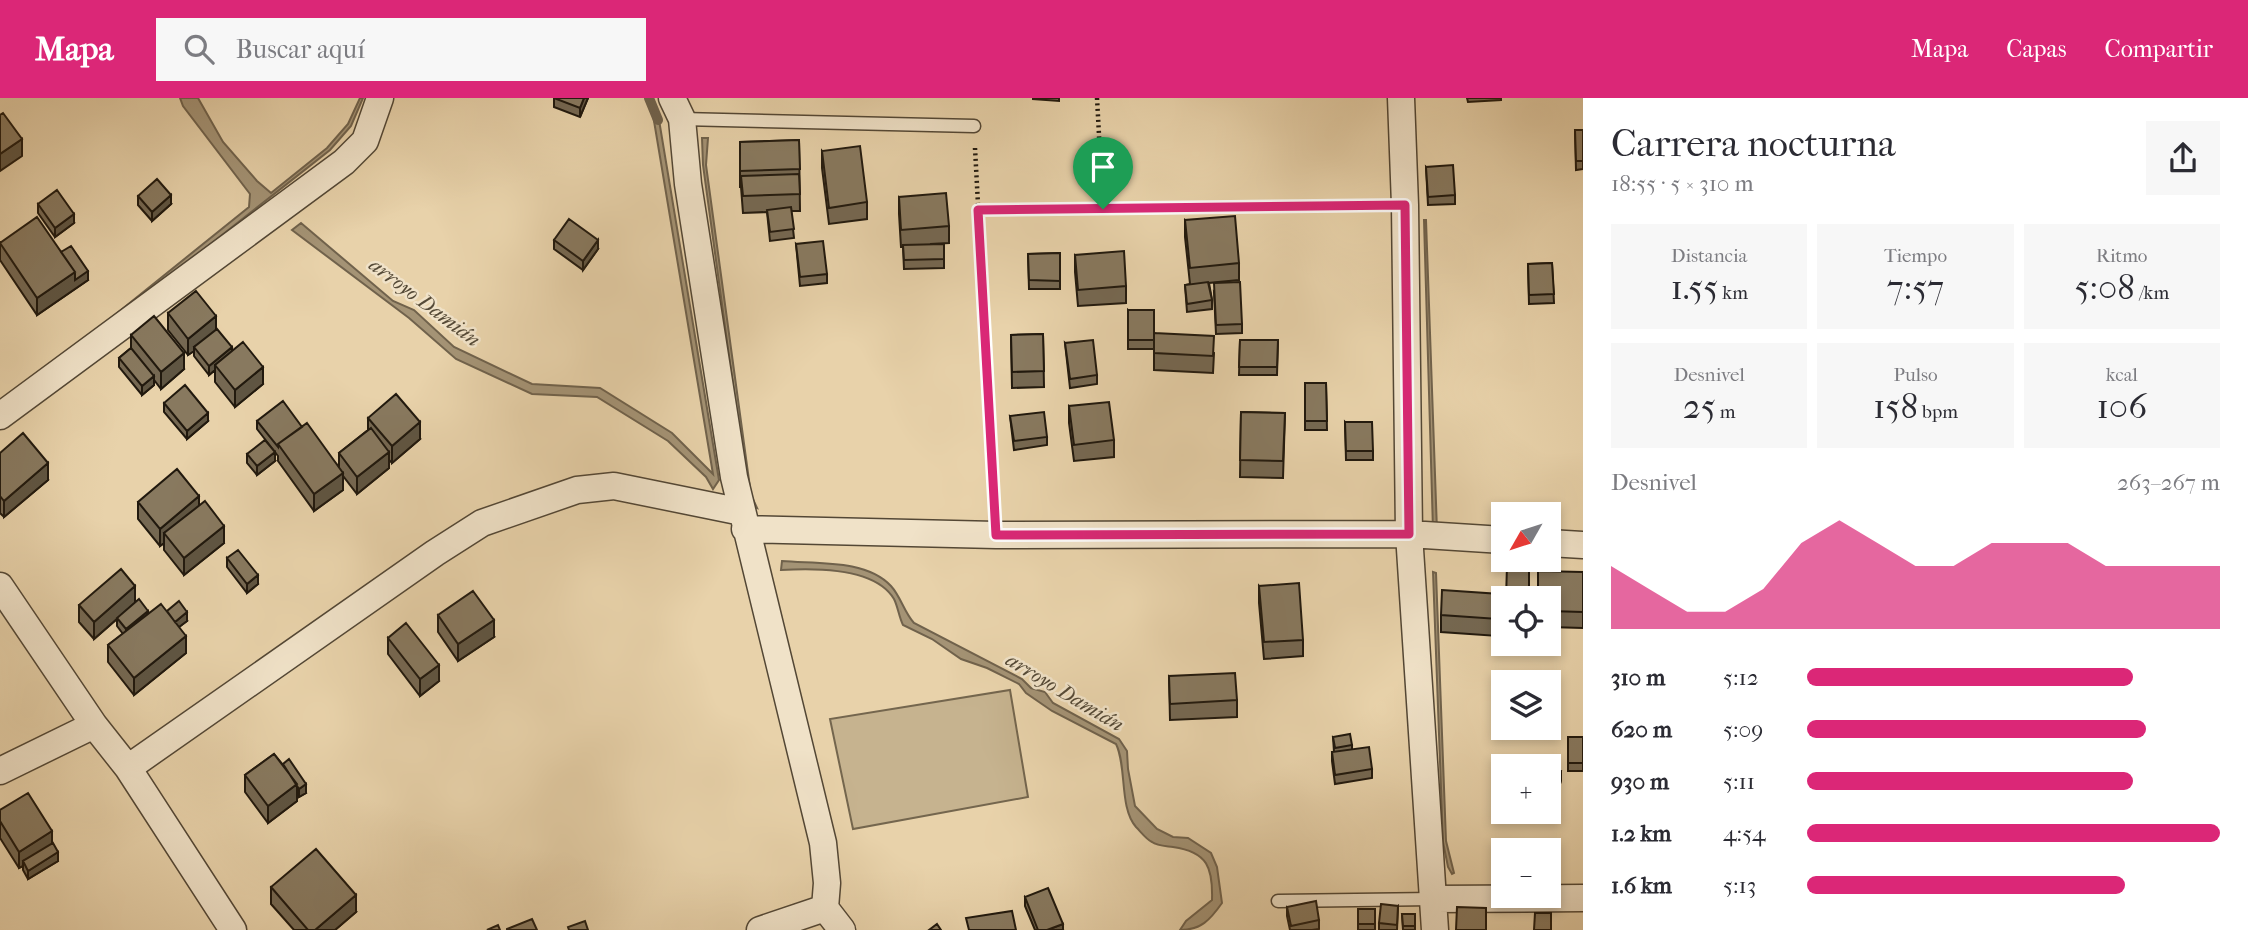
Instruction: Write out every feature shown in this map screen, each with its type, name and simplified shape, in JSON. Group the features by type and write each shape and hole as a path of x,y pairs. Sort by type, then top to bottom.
{"street":[{"path":"0,416 344,162 365,141 380,98"},
{"path":"1401,98 1409,534 1435,930"},
{"path":"677,109 734,477 823,842 827,883 825,908 842,930"},
{"path":"128,768 482,523 577,490 614,486 744,520 996,535 1409,534 1491,539"},
{"path":"1561,544 1583,545"},
{"path":"0,586 94,725 128,768 233,930"},
{"path":"0,771 94,725"},
{"path":"1434,899 1583,898"},
{"path":"760,930 825,908"}],"lane":[{"path":"677,109 974,126"},
{"path":"1278,901 1434,899"}],"path":[{"path":"1097,98 1103,209"},
{"path":"974,126 996,535"},
{"path":"978,210 1405,205"}],"shaded area":[{"path":"180,98 198,98 223,142 271,193 327,148 348,124 360,98 363,98 351,126 330,150 66,358 65,355 249,207 250,194 183,106"},
{"path":"657,108 719,480 713,489 706,477 668,441 597,397 532,394 456,359 409,318 292,230 301,223 393,301 414,310 454,347 532,384 600,388 672,433 713,474 652,109"},
{"path":"702,138 708,138 706,165 751,495 757,508 752,506 748,495 703,165"},
{"path":"1426,220 1437,531 1433,530"},
{"path":"782,561 840,564 881,577 894,590 914,623 1022,679 1031,688 1045,692 1053,703 1119,739 1127,751 1135,806 1157,829 1173,837 1188,838 1211,853 1217,867 1222,903 1204,923 1180,930 1186,921 1212,900 1209,870 1206,863 1194,853 1154,843 1136,827 1127,809 1116,744 1052,711 1026,693 1019,684 961,659 932,639 903,625 894,599 885,588 873,581 843,572 781,570"},
{"path":"1433,572 1436,573 1446,841 1454,873 1452,874 1443,842"},
{"path":"1010,690 1028,797 853,829 830,719"}],"building":[{"path":"554,98 584,98 580,108"},
{"path":"3,113 22,139 0,154 0,115"},
{"path":"1575,130 1583,130 1583,161 1576,161"},
{"path":"799,140 800,169 740,171 740,142"},
{"path":"860,146 867,202 829,208 822,151"},
{"path":"1453,165 1455,195 1428,197 1426,167"},
{"path":"799,174 800,194 743,196 741,176"},
{"path":"157,179 171,195 152,212 138,196"},
{"path":"57,190 74,214 55,228 38,204"},
{"path":"946,193 949,226 901,230 899,197"},
{"path":"791,207 794,229 770,232 767,210"},
{"path":"1235,216 1239,263 1190,268 1185,220"},
{"path":"37,217 75,272 37,298 0,243"},
{"path":"569,219 598,240 583,261 554,240"},
{"path":"823,241 827,274 800,277 796,244"},
{"path":"944,244 944,259 904,260 903,245"},
{"path":"71,246 88,271 75,280 75,272 61,252"},
{"path":"1124,251 1126,286 1078,290 1075,255"},
{"path":"1060,253 1060,281 1029,280 1028,254"},
{"path":"1552,263 1554,294 1529,295 1528,264"},
{"path":"1208,282 1212,300 1187,304 1185,285"},
{"path":"1240,282 1242,324 1216,325 1214,283"},
{"path":"196,291 216,316 188,339 168,313"},
{"path":"1128,310 1154,310 1154,340 1128,340"},
{"path":"154,316 184,353 161,372 131,335"},
{"path":"217,329 232,347 209,366 194,347"},
{"path":"1154,333 1214,336 1213,356 1154,353"},
{"path":"1043,334 1044,371 1012,372 1011,335"},
{"path":"1093,340 1097,375 1070,379 1065,343"},
{"path":"1240,340 1278,340 1277,367 1239,367"},
{"path":"243,342 263,367 235,390 215,365"},
{"path":"131,348 154,376 142,386 119,358"},
{"path":"1305,383 1326,383 1327,421 1305,421"},
{"path":"185,385 208,413 187,431 164,403"},
{"path":"396,394 420,422 392,446 368,418"},
{"path":"283,401 302,427 278,444 278,447 257,421"},
{"path":"1109,402 1114,440 1074,445 1069,406"},
{"path":"1044,412 1047,437 1014,441 1010,416"},
{"path":"1241,412 1285,413 1283,461 1240,460"},
{"path":"1345,422 1372,422 1373,451 1346,451"},
{"path":"307,423 343,473 314,494 278,444"},
{"path":"371,428 389,452 357,477 339,453"},
{"path":"23,433 48,463 4,501 0,496 0,453"},
{"path":"265,440 275,452 257,466 247,454"},
{"path":"177,469 199,496 160,529 138,502"},
{"path":"205,501 224,526 184,558 164,533"},
{"path":"238,550 258,575 247,584 227,558"},
{"path":"121,569 135,586 94,622 79,605"},
{"path":"1507,572 1529,572 1529,586 1506,586"},
{"path":"1538,572 1583,572 1583,612 1561,611 1561,586 1538,586"},
{"path":"1299,583 1303,640 1264,642 1259,586"},
{"path":"1442,590 1491,593 1491,619 1441,615"},
{"path":"473,591 494,620 458,644 438,615"},
{"path":"139,599 148,611 126,629 117,618"},
{"path":"179,601 187,612 175,622 167,611"},
{"path":"161,604 186,636 134,678 108,645"},
{"path":"406,623 439,665 420,679 388,638"},
{"path":"1235,673 1237,700 1170,704 1169,676"},
{"path":"1350,734 1352,745 1335,748 1333,737"},
{"path":"1568,737 1583,737 1583,763 1568,763"},
{"path":"1369,747 1372,769 1335,775 1332,752"},
{"path":"274,754 297,784 268,806 245,775"},
{"path":"289,759 306,784 299,789 283,764"},
{"path":"28,793 52,831 19,852 0,821 0,810"},
{"path":"53,843 58,852 28,871 23,861"},
{"path":"316,849 356,895 315,930 308,930 271,887"},
{"path":"1048,888 1063,924 1047,930 1038,930 1025,897"},
{"path":"1316,901 1319,920 1291,926 1287,907"},
{"path":"1381,904 1398,906 1397,925 1379,923"},
{"path":"1457,907 1486,908 1486,930 1456,930"},
{"path":"1358,909 1375,909 1375,924 1358,924"},
{"path":"1012,911 1016,930 969,930 966,918"},
{"path":"1535,913 1551,913 1551,930 1534,930"},
{"path":"1402,914 1415,914 1415,926 1403,926"},
{"path":"532,919 537,930 507,930 507,929"},
{"path":"585,921 588,930 569,930 568,927"},
{"path":"937,924 941,930 929,930"},
{"path":"498,925 500,930 487,930"}],"waterway":[{"path":"649,98 658,120"}],"route":[{"path":"1405,205 1409,534 996,535 978,210 1103,209 1405,205"}],"water label":[{"name":"arroyo Damián","path":"425,302"},
{"name":"arroyo Damián","path":"1065,692"}]}
